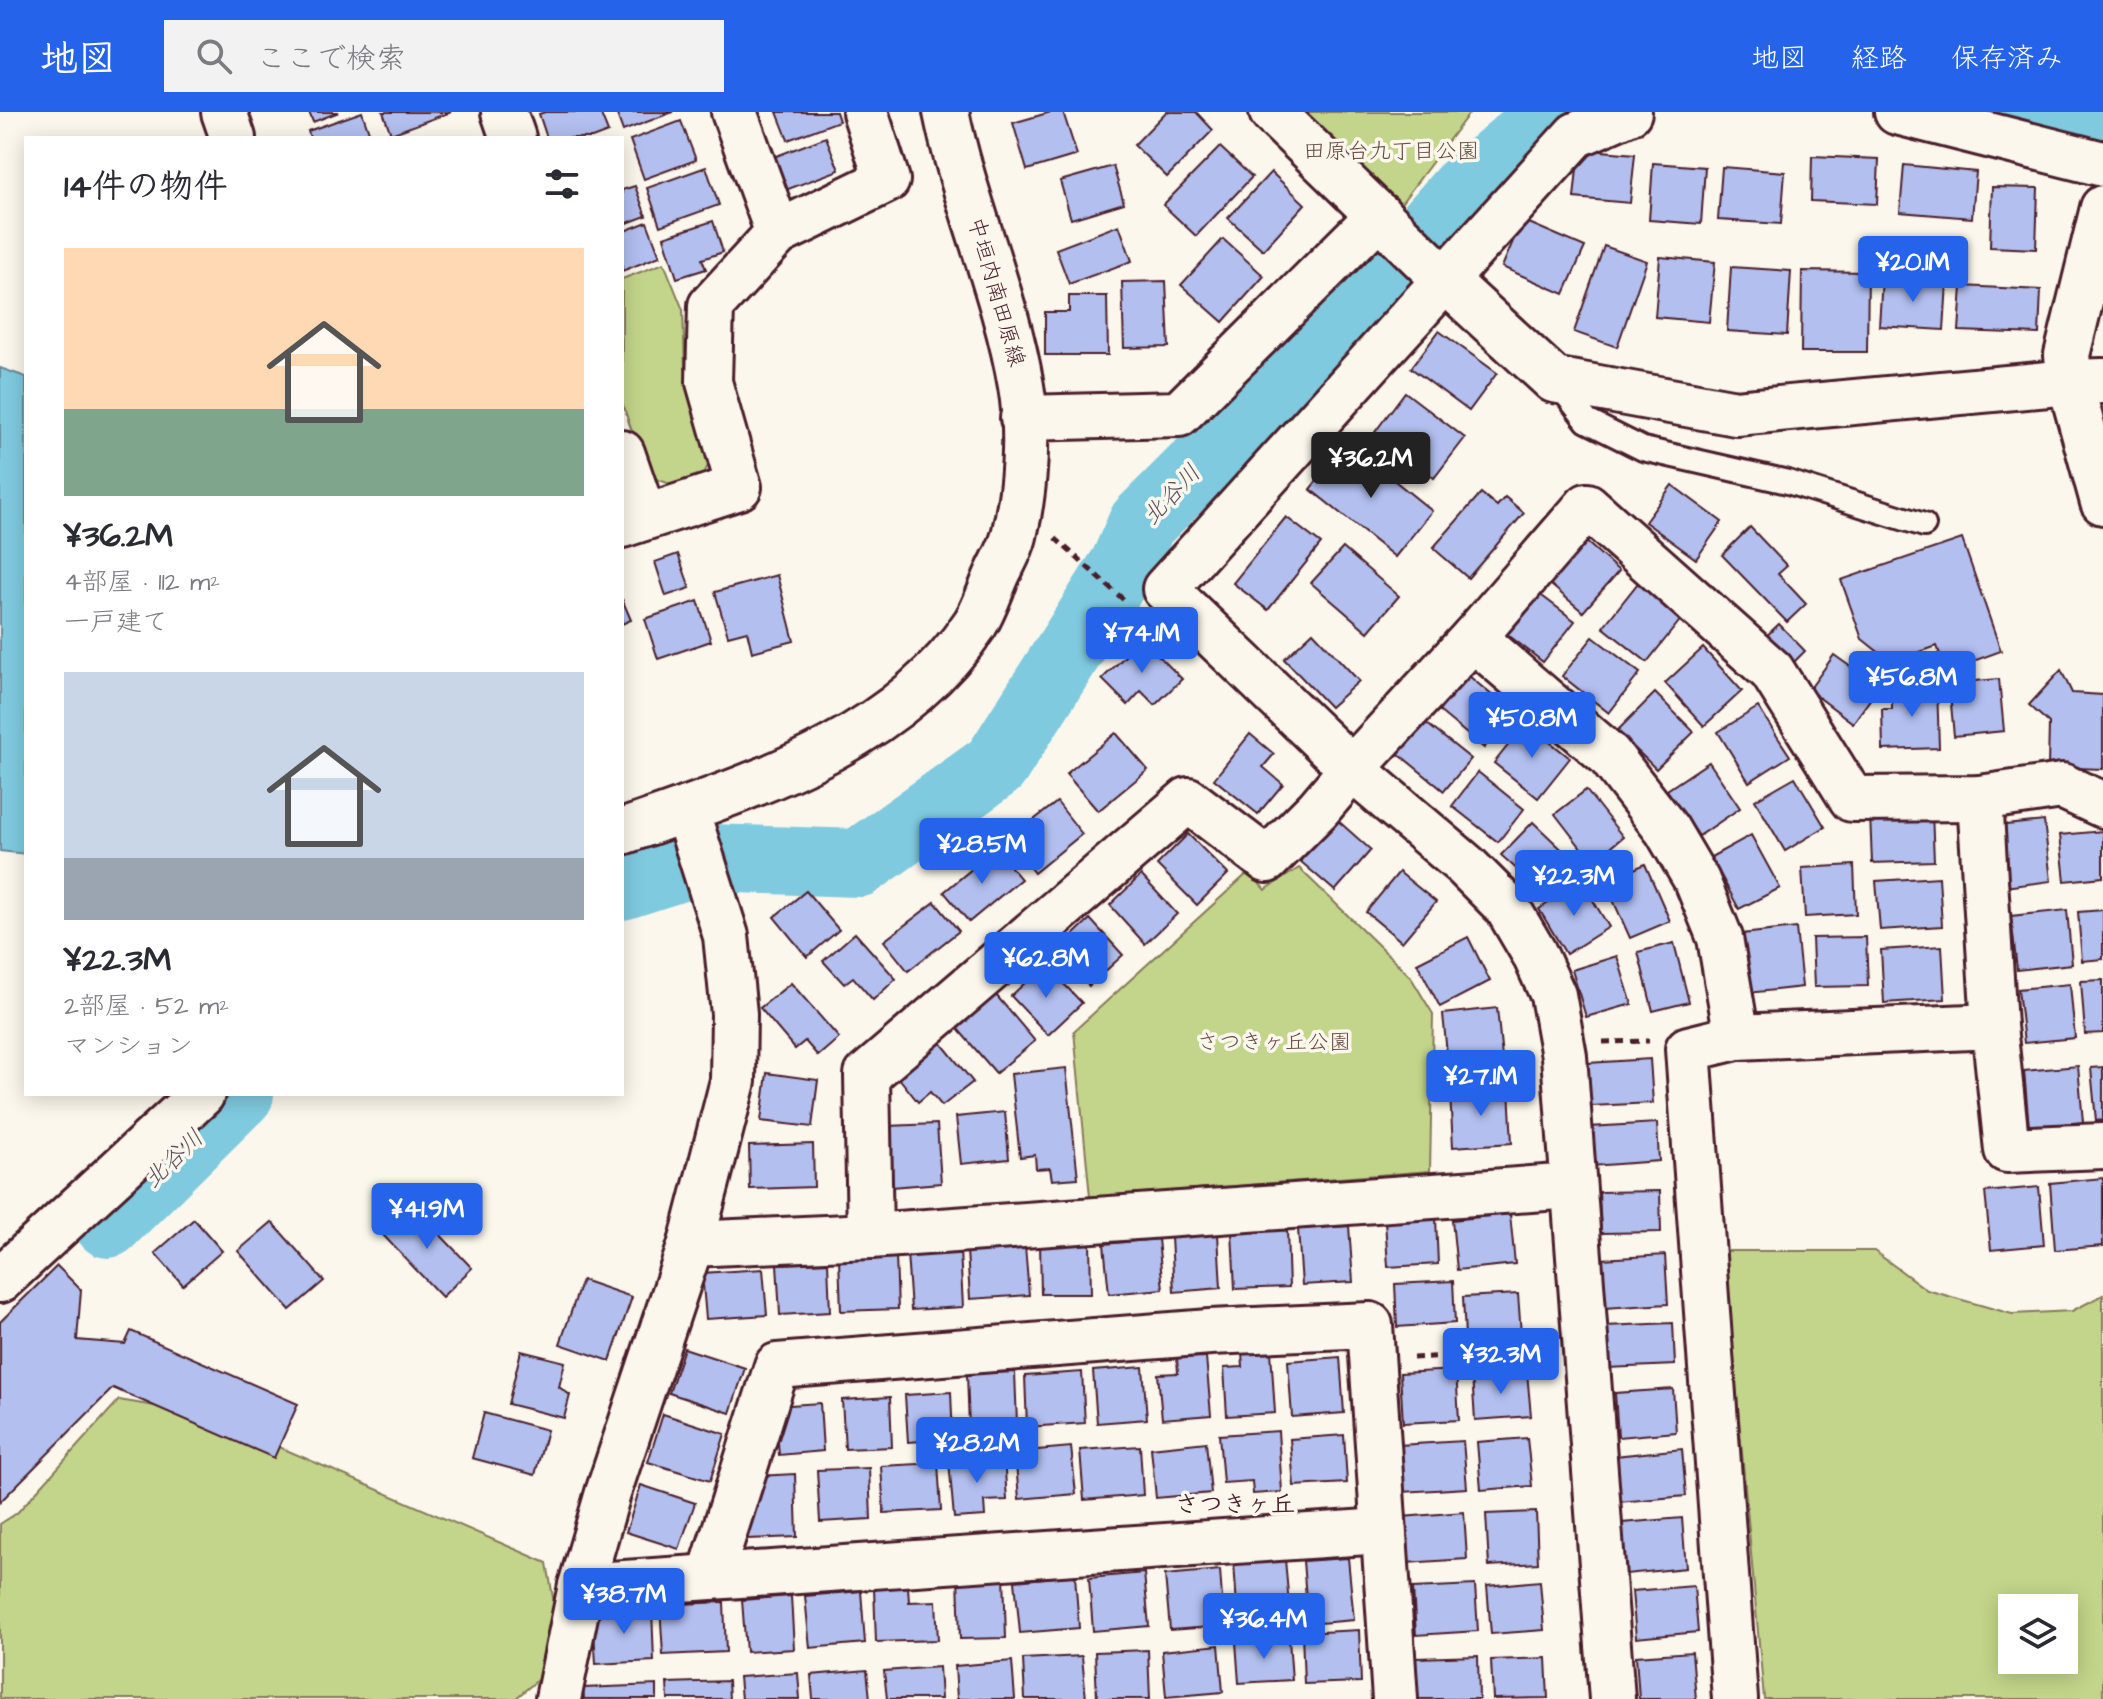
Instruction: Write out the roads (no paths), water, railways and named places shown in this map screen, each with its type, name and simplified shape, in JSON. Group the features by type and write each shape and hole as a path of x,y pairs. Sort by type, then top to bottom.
{"street":[{"path":"224,112 232,136"},
{"path":"504,112 512,136"},
{"path":"734,112 778,233"},
{"path":"624,465 633,521 739,487 709,382 711,306 778,233 887,180 865,112"},
{"name":"中垣内南田原線","path":"624,831 776,777 853,735 922,688 976,623 1014,538 1025,466 1022,389 1005,310 955,154 946,112"},
{"path":"1272,112 1443,278 1554,380 1736,413 2087,381"},
{"path":"1612,1699 1564,1056 1553,995 1534,953 1507,907 1465,865 1352,769 1165,589 1443,278 1576,135 1629,112"},
{"path":"1897,112 2103,164"},
{"path":"2103,208 2067,355 2087,381 2103,502"},
{"path":"1023,418 1179,414 1380,216"},
{"path":"870,1236 867,1075 1188,800 1267,860 1318,809 1473,638 1587,506 1772,671 1852,799 1980,798 2062,786 2103,805"},
{"path":"1473,638 1609,755 1667,830 1697,881 1720,938 1737,1037"},
{"path":"1980,798 1994,1026 2007,1150 2103,1146"},
{"path":"558,1699 581,1586 608,1493 691,1244 733,1081 734,1014 726,936 686,811"},
{"path":"1735,1699 1688,1049 1737,1037 1994,1026"},
{"path":"0,1280 200,1096"},
{"path":"691,1244 870,1236 1573,1186"},
{"path":"710,1577 777,1366 1210,1332 1370,1325 1395,1699"},
{"path":"581,1586 1382,1531"}],"lane":[{"path":"1554,380 1587,421 1643,449 1788,482 1924,525"}],"water":[{"path":"0,368 24,376 24,854 0,851"}],"waterway":[{"name":"北谷川","path":"624,885 709,858 859,863 996,765 1124,564 1142,523 1378,287 1463,190 1553,112"},
{"name":"北谷川","path":"2031,112 2103,130"},
{"name":"北谷川","path":"108,1224 238,1096"}],"district":[{"name":"さつきヶ丘","path":"1235,1505"}],"park label":[{"name":"田原台九丁目公園","path":"1391,151"},
{"name":"さつきヶ丘公園","path":"1274,1042"}]}
